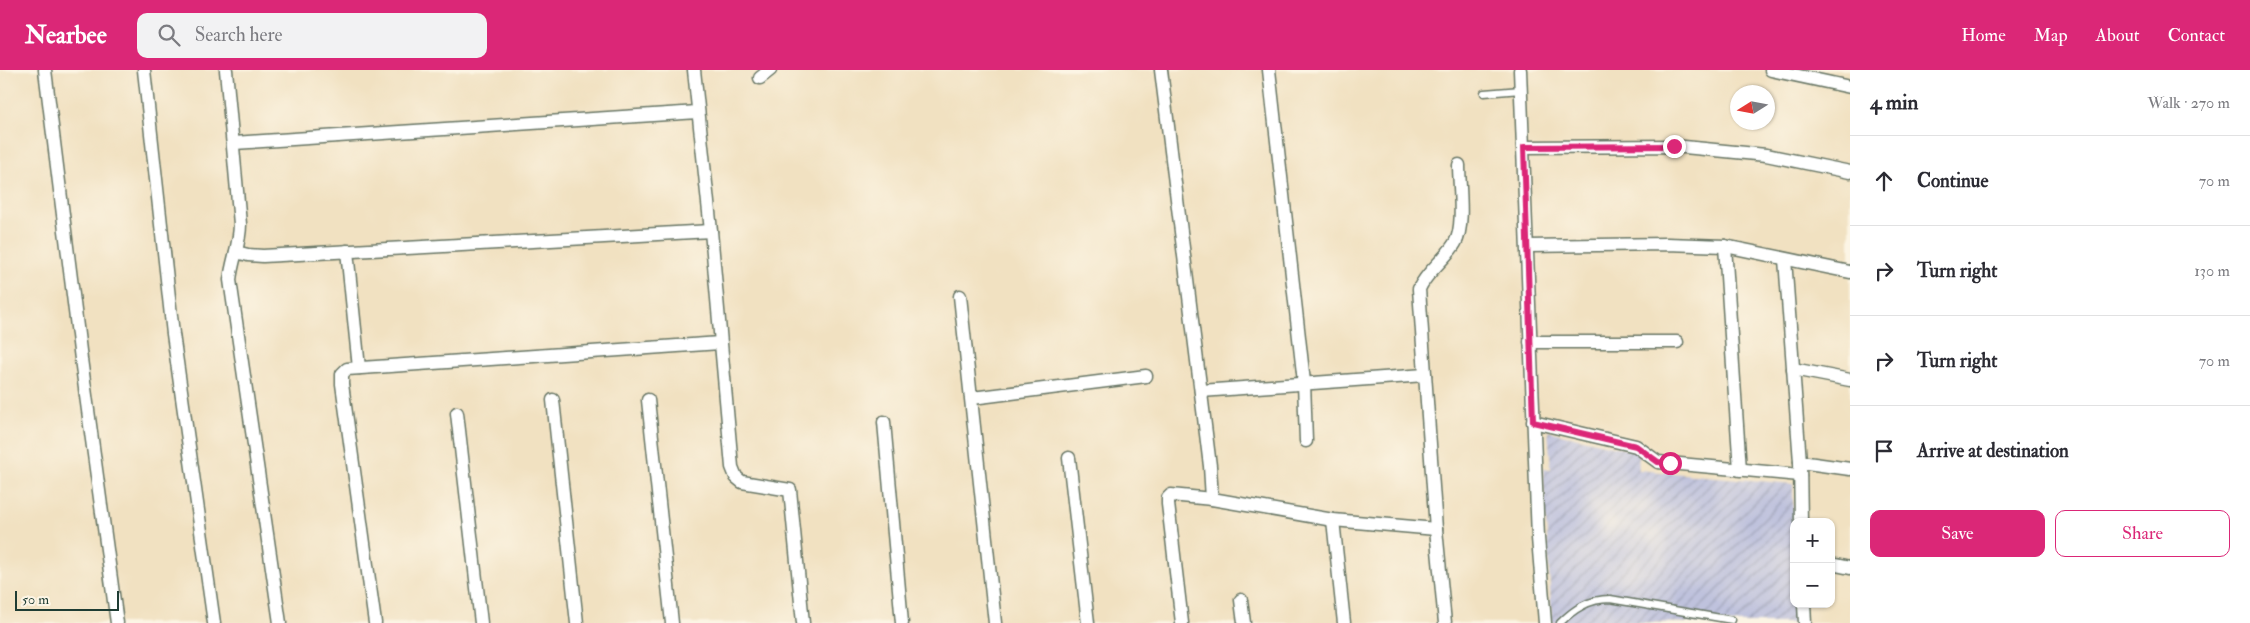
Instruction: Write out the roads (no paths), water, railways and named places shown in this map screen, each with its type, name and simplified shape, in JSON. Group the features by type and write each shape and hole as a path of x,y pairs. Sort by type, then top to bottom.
{"street":[{"path":"45,70 79,350 117,623"},
{"path":"144,70 173,334 214,623"},
{"path":"226,70 240,224 240,239 232,265 230,280 280,623"},
{"path":"694,70 711,231 732,467 736,477 742,482 790,490 803,623"},
{"path":"1161,70 1212,483 1212,499"},
{"path":"1269,70 1304,382 1306,441"},
{"path":"1520,70 1538,538 1545,623"},
{"path":"1771,70 1850,87"},
{"path":"234,143 698,112"},
{"path":"1524,147 1674,146 1766,154 1850,172"},
{"path":"1445,623 1436,529 1419,289 1424,278 1438,266 1456,242 1460,229 1459,165"},
{"path":"236,252 263,256 711,231"},
{"path":"1528,246 1667,244 1724,246 1850,272"},
{"path":"1724,246 1740,470"},
{"path":"347,251 359,368"},
{"path":"1785,259 1800,469 1801,518"},
{"path":"960,296 995,623"},
{"path":"1530,342 1677,342"},
{"path":"375,623 342,374 348,370 359,368 720,343"},
{"path":"1793,369 1850,380"},
{"path":"1201,391 1304,382 1425,375"},
{"path":"972,398 1146,376"},
{"path":"553,400 578,623"},
{"path":"648,400 672,623"},
{"path":"457,413 481,623"},
{"path":"884,422 902,623"},
{"path":"1533,422 1636,446 1658,462 1740,470 1850,469"},
{"path":"1069,458 1088,623"},
{"path":"1182,623 1168,498 1176,494 1333,520 1436,529"},
{"path":"1333,520 1344,623"},
{"path":"1835,565 1850,568"},
{"path":"1241,600 1244,623"},
{"path":"1804,608 1805,623"}],"lane":[{"path":"1484,93 1521,90"},
{"path":"1560,623 1584,604 1595,599 1610,599 1732,620"}]}
